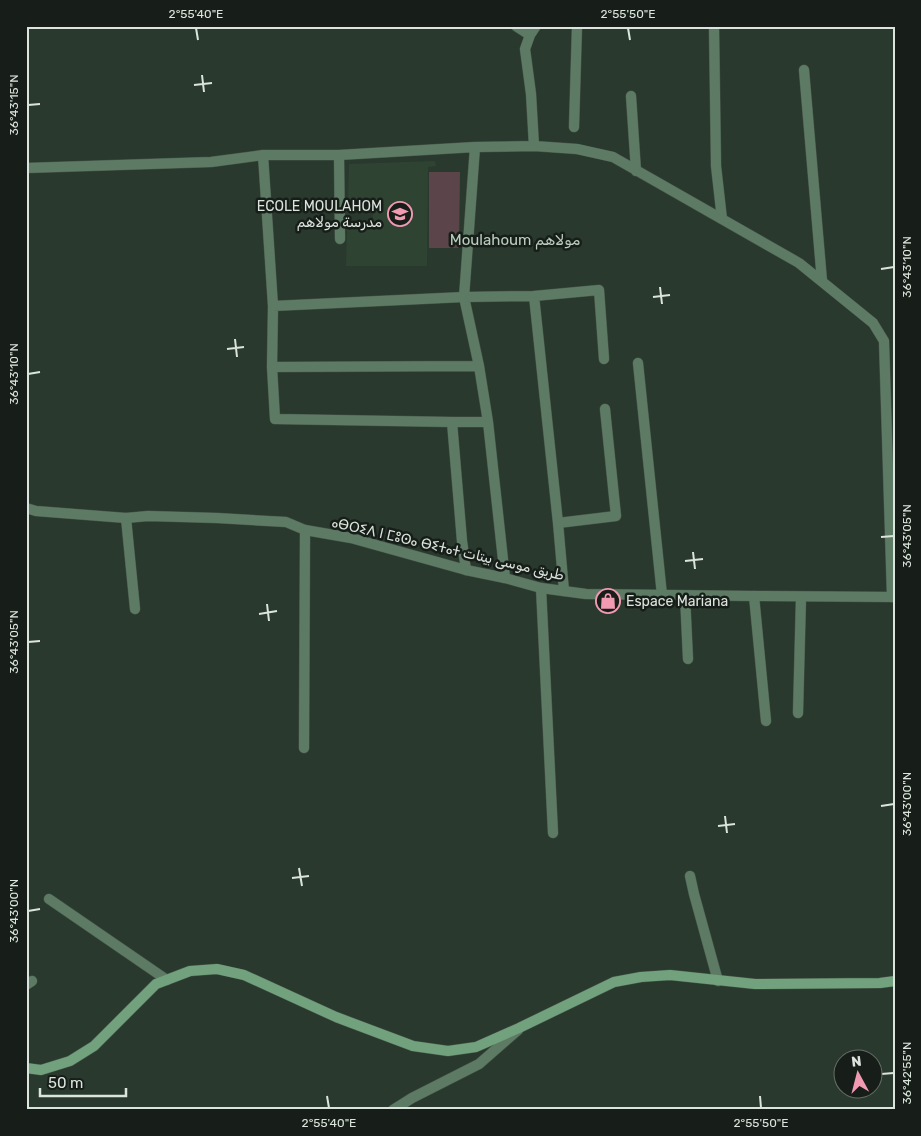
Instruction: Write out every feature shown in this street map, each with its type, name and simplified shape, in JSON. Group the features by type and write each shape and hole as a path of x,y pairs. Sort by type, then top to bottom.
{"main road":[{"path":"26,1068 41,1070 70,1061 94,1046 156,984 190,971 217,969 244,975 336,1017 396,1040 413,1046 448,1051 476,1047 614,982 640,977 670,975 755,984 880,983 895,981"}],"street":[{"path":"516,26 533,31 525,50 531,94 534,146"},
{"path":"574,127 577,26"},
{"path":"714,26 716,166 722,219"},
{"path":"804,70 822,281"},
{"path":"630,96 636,171"},
{"path":"26,168 211,162 263,155 339,155 475,147 534,146 577,149 613,157 799,262 873,323 884,341 894,597"},
{"path":"475,147 464,297 479,366 488,422 505,578"},
{"path":"263,155 273,306 272,367 275,419 488,422"},
{"path":"339,155 340,239"},
{"path":"273,306 464,297 534,296 599,290 604,359"},
{"path":"534,296 564,591"},
{"path":"638,363 662,595"},
{"path":"272,367 479,366"},
{"path":"558,523 616,516 605,410"},
{"path":"452,422 466,570"},
{"name":"ⴰⴱⵔⵉⴷ ⵏ ⵎⵓⵙⴰ ⴱⵉⵜⴰⵜ طريق موسى بيتات","path":"26,508 36,511 126,518 148,516 286,522 305,530 350,538 466,570 541,588 586,594 894,597"},
{"path":"126,518 135,609"},
{"path":"304,748 305,530"},
{"path":"541,588 553,833"},
{"path":"685,596 688,659"},
{"path":"754,596 766,721"},
{"path":"798,713 801,596"},
{"path":"690,876 718,981"},
{"path":"49,898 167,980"},
{"path":"393,1110 412,1098 479,1064 519,1028"}],"shaded area":[{"name":"ECOLE MOULAHOM مدرسة مولاهم","path":"435,161 436,166 428,167 427,266 346,266 347,228 366,229 371,226 373,218 372,209 368,204 348,204 349,164"},
{"path":"429,172 460,172 459,248 429,248"}],"place":[{"name":"ECOLE MOULAHOM مدرسة مولاهم","path":"400,214"},
{"name":"Espace Mariana","path":"608,601"}],"district":[{"name":"Moulahoum مولاهم","path":"515,240"}]}
